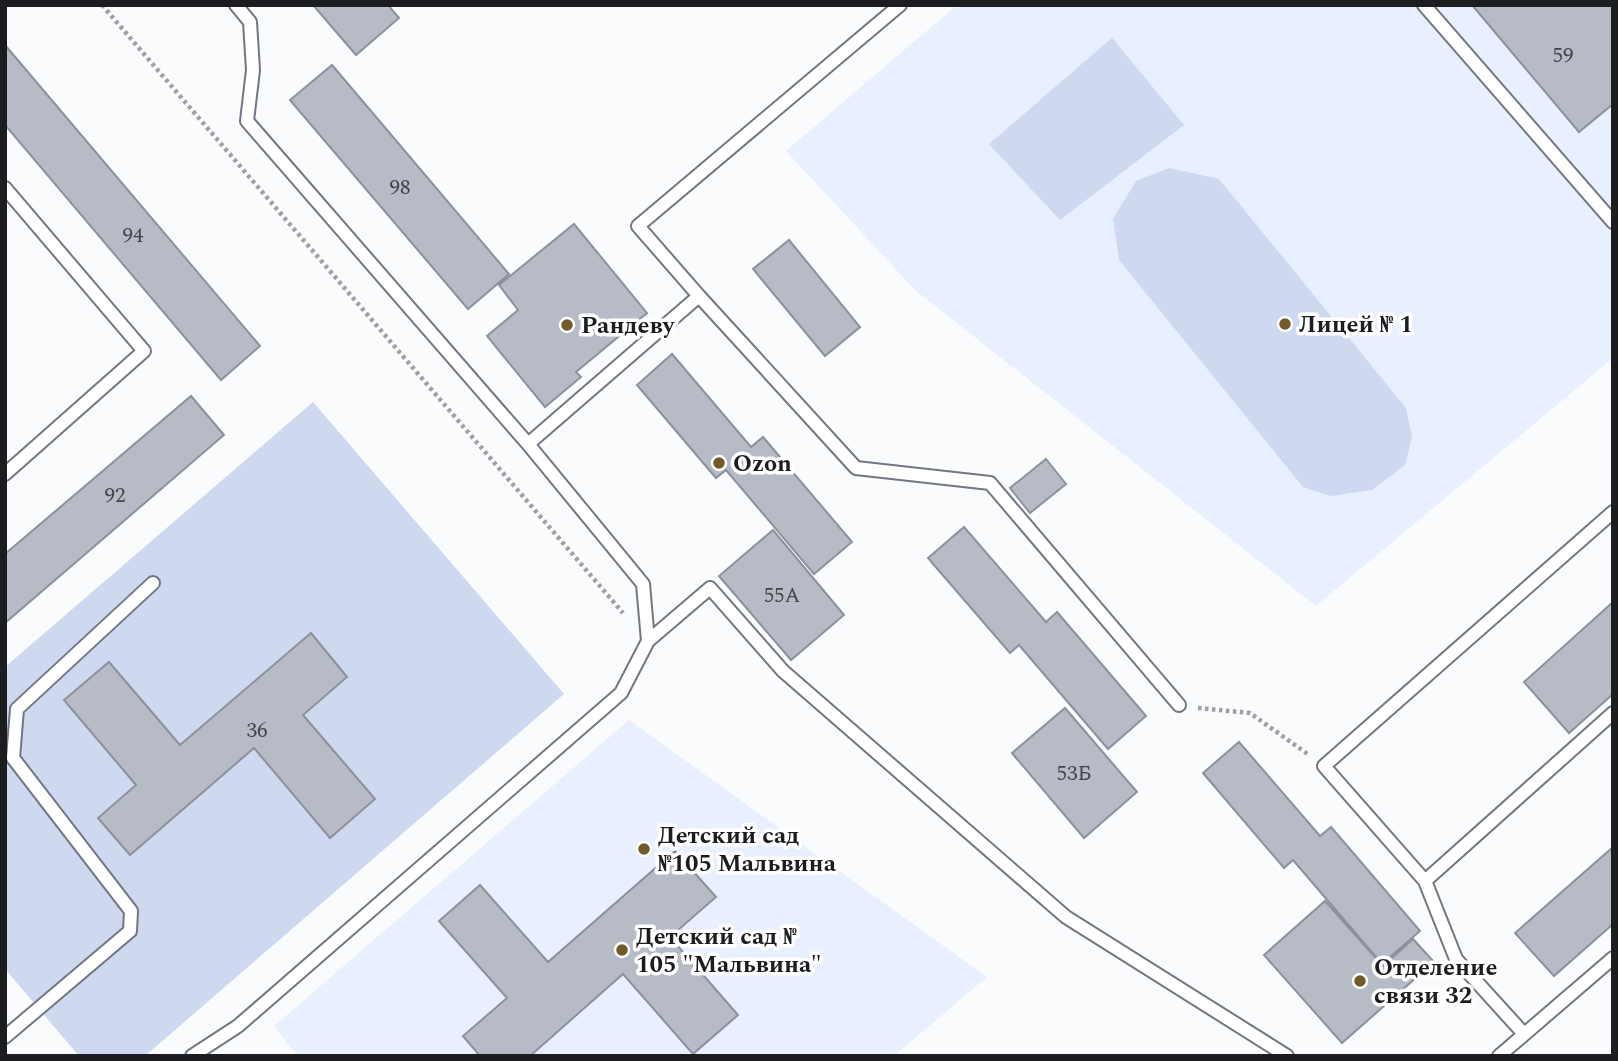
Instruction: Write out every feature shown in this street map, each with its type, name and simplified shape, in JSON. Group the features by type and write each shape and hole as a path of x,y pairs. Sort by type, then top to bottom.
{"lane":[{"path":"236,5 250,22 253,70 247,121 528,444 643,584 648,641"},
{"path":"900,5 638,226 856,468 990,483 1179,705"},
{"path":"1424,5 1613,222"},
{"path":"5,188 144,351 5,474"},
{"path":"528,444 699,296"},
{"path":"1524,1034 1456,959 1425,881 1324,766 1613,512"},
{"path":"5,1037 130,931 131,911 13,758 17,709 153,583"},
{"path":"192,1056 238,1026 621,693 648,641 710,588 783,671 1066,917 1287,1056"},
{"path":"1425,881 1613,713"},
{"path":"1499,1056 1613,958"}],"path":[{"path":"102,5 648,641"},
{"path":"1179,705 1250,713 1324,766"}],"shaded area":[{"name":"Лицей № 1","path":"957,5 1613,5 1613,358 1316,606 915,290 786,151"},
{"path":"1112,38 1184,125 1060,220 989,144"},
{"path":"1169,168 1219,179 1406,408 1412,437 1405,465 1372,490 1330,496 1303,487 1119,260 1113,219 1136,181"},
{"path":"313,402 564,694 145,1056 79,1056 5,969 5,667"},
{"name":"Детский сад №105 Мальвина","path":"629,720 987,977 894,1056 298,1056 274,1026"}],"building":[{"path":"313,5 388,5 399,18 356,55"},
{"path":"1472,5 1613,5 1613,104 1579,132"},
{"path":"5,45 260,346 221,380 5,125"},
{"path":"332,65 509,274 468,309 290,100"},
{"name":"Рандеву","path":"574,224 647,313 576,372 581,377 545,407 487,336 518,310 499,285"},
{"path":"789,240 860,327 825,356 753,269"},
{"path":"672,354 751,447 763,437 852,542 814,574 726,470 716,478 637,385"},
{"path":"191,396 224,435 5,623 5,554"},
{"path":"1046,459 1066,484 1030,513 1010,488"},
{"path":"964,527 1046,622 1057,612 1146,716 1108,749 1019,645 1010,653 928,558"},
{"path":"773,530 844,615 791,660 719,576"},
{"path":"1613,602 1613,694 1569,733 1524,682"},
{"path":"311,633 347,677 303,715 375,799 330,838 254,748 130,855 98,818 136,785 64,700 109,662 180,745"},
{"path":"1065,708 1137,792 1084,838 1012,753"},
{"path":"1239,742 1320,836 1331,827 1420,931 1382,964 1293,860 1284,868 1203,773"},
{"path":"1613,847 1613,924 1554,976 1515,933"},
{"name":"Детский сад № 105 \"Мальвина\"","path":"675,851 716,897 670,937 738,1015 693,1054 623,974 530,1056 480,1056 463,1036 507,998 439,921 480,885 548,962"},
{"path":"1325,901 1383,966 1413,939 1434,962 1342,1043 1264,955"}],"place":[{"name":"Лицей № 1","path":"1285,324"},
{"name":"Рандеву","path":"567,325"},
{"name":"Ozon","path":"719,463"},
{"name":"Детский сад №105 Мальвина","path":"644,849"},
{"name":"Детский сад № 105 \"Мальвина\"","path":"622,950"},
{"name":"Отделение связи 32","path":"1360,981"}]}
